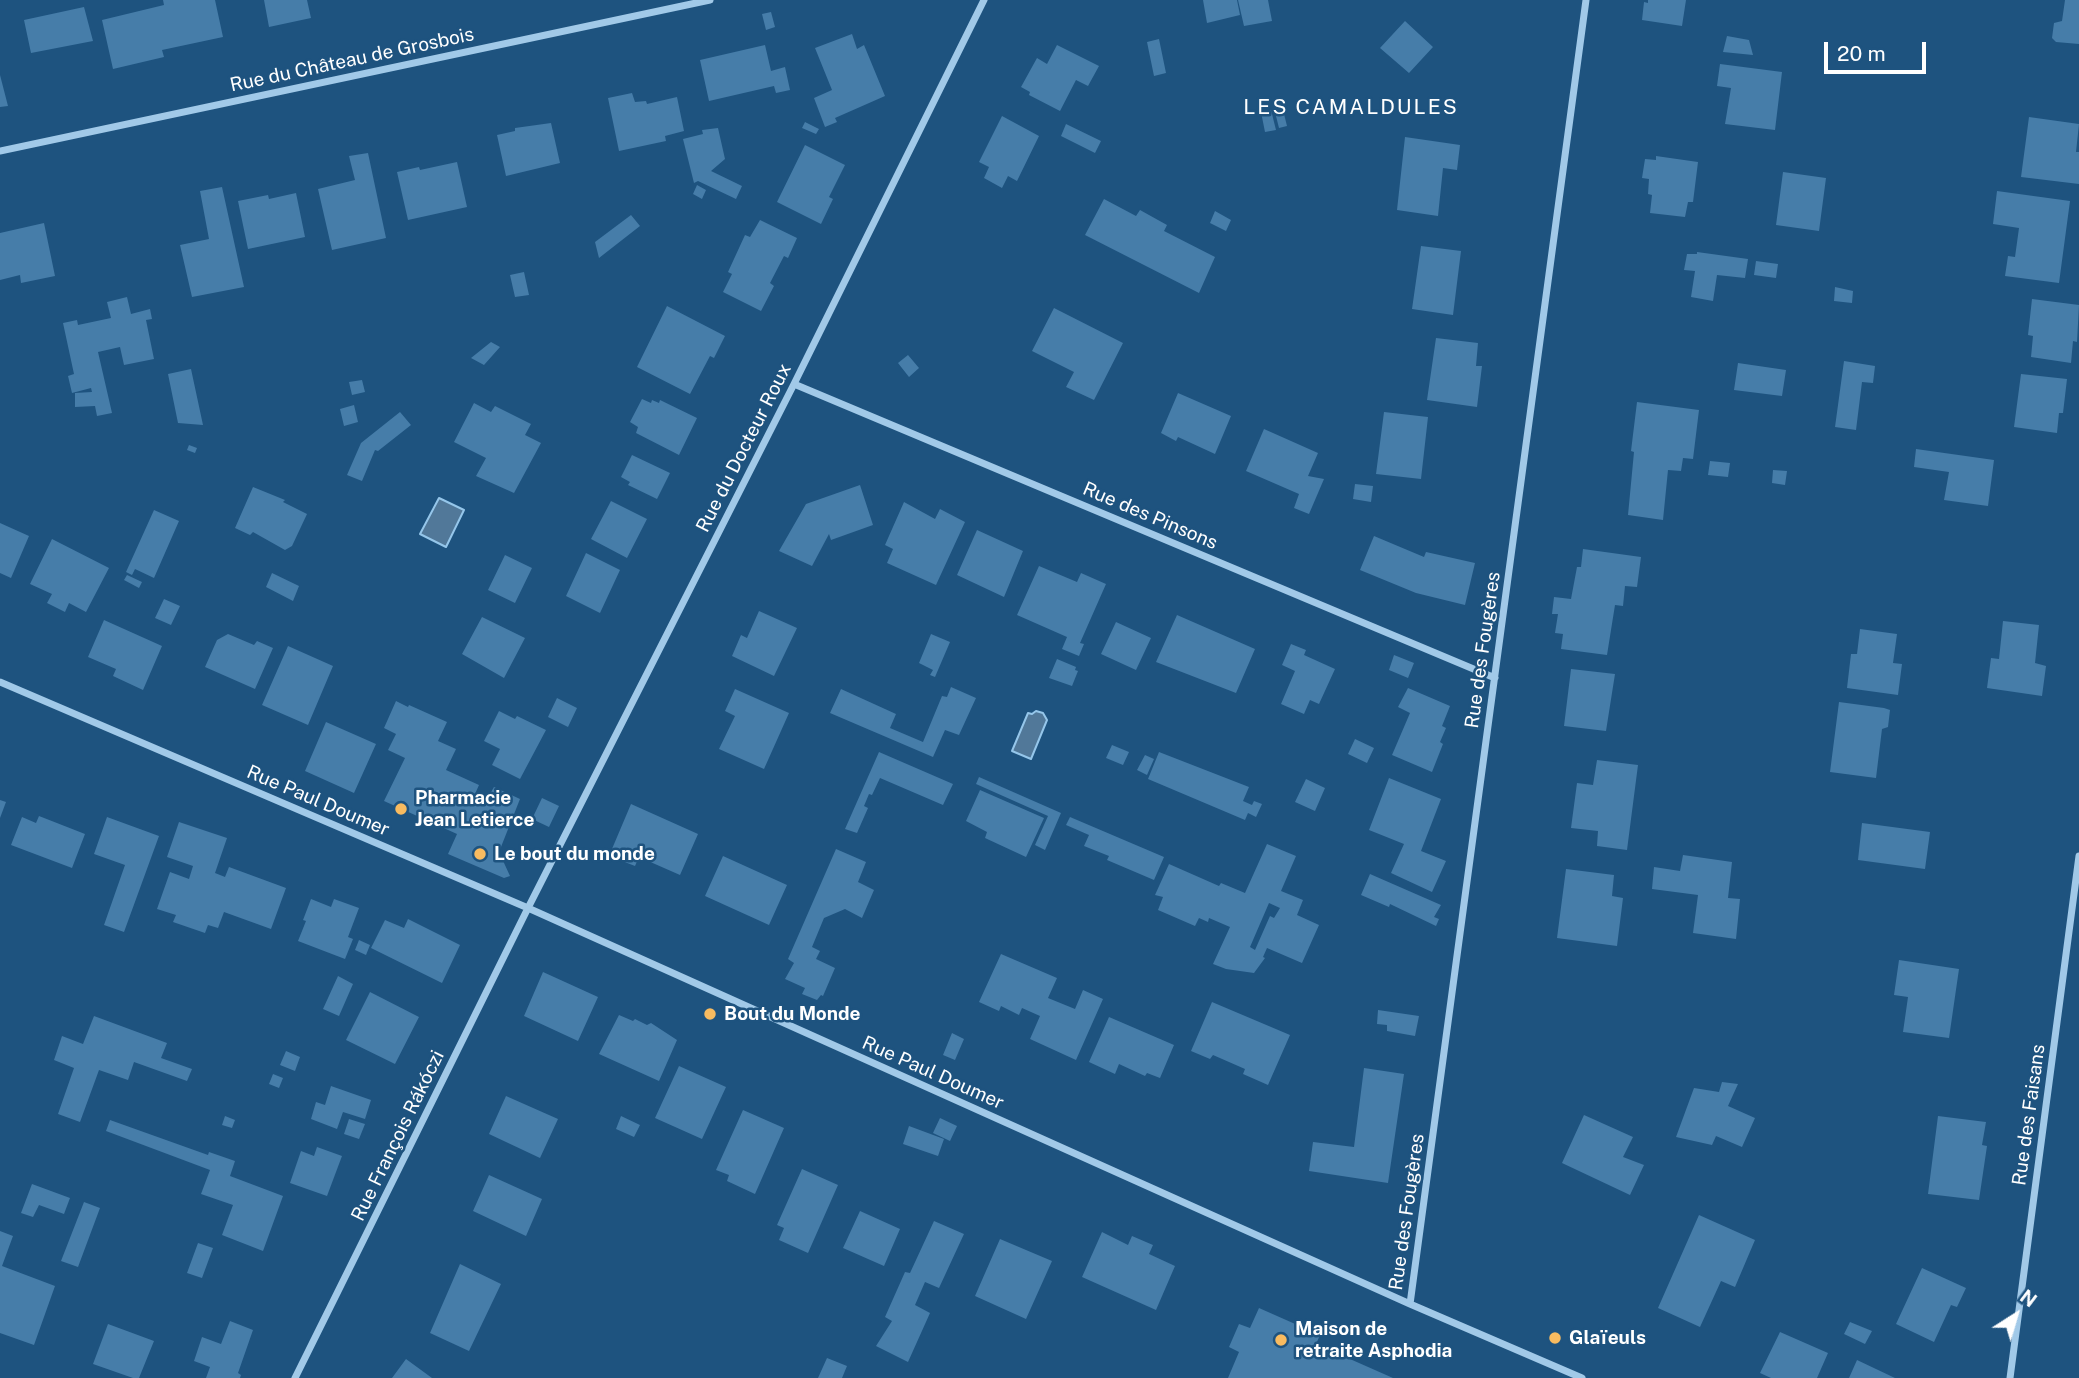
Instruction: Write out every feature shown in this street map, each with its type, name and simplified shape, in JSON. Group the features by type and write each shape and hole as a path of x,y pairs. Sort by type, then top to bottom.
{"street":[{"name":"Rue du Château de Grosbois","path":"0,151 710,0"},
{"name":"Rue du Docteur Roux","path":"528,908 794,384 984,0"},
{"name":"Rue des Fougères","path":"1410,1304 1587,0"},
{"name":"Rue des Pinsons","path":"794,384 1495,678"},
{"name":"Rue Paul Doumer","path":"0,682 528,908 1410,1304 1582,1378"},
{"name":"Rue des Faisans","path":"2010,1378 2079,856"},
{"name":"Rue François Rákóczi","path":"295,1378 528,908"}],"water":[{"path":"439,498 464,510 446,547 420,534"},
{"path":"1028,713 1043,713 1047,720 1031,759 1012,751"}],"building":[{"path":"163,0 215,0 223,37 162,50 164,57 113,69 102,20 164,5"},
{"path":"264,0 307,0 311,18 269,27"},
{"path":"1203,0 1237,0 1240,15 1207,23"},
{"path":"1238,0 1268,0 1272,21 1244,26"},
{"path":"1648,0 1686,0 1682,26 1642,20 1644,2 1648,3"},
{"path":"2065,0 2079,0 2079,44 2056,42 2052,38 2054,23 2062,21"},
{"path":"84,7 93,41 31,53 24,20"},
{"path":"771,12 775,27 766,30 762,14"},
{"path":"1405,21 1433,47 1409,73 1380,48"},
{"path":"852,34 857,49 864,45 885,96 835,118 837,122 825,127 814,98 832,90 815,48"},
{"path":"1727,36 1749,40 1753,55 1723,52"},
{"path":"1159,39 1166,73 1154,76 1147,42"},
{"path":"765,45 771,71 785,67 790,90 776,93 774,86 709,101 700,60"},
{"path":"1057,45 1099,66 1088,86 1076,80 1060,111 1029,95 1030,92 1021,87 1037,58 1047,64"},
{"path":"1720,64 1782,72 1775,130 1725,124 1731,88 1717,86"},
{"path":"0,75 8,106 0,107"},
{"path":"632,93 635,102 646,101 647,104 677,97 684,131 665,136 666,141 619,151 608,98"},
{"path":"1271,110 1276,130 1265,132 1261,112"},
{"path":"1283,110 1287,126 1279,128 1275,112"},
{"path":"1002,116 1039,136 1017,181 1008,176 1002,188 984,178 989,167 979,162"},
{"path":"2029,117 2079,124 2076,152 2079,152 2079,184 2021,177"},
{"path":"805,122 819,129 816,134 802,128"},
{"path":"551,123 560,163 506,176 497,135 515,131 515,128"},
{"path":"1066,124 1101,141 1095,153 1061,136"},
{"path":"718,128 725,159 711,171 742,186 736,199 698,181 694,183 683,139 703,134 702,130"},
{"path":"1405,137 1460,145 1457,170 1443,168 1438,216 1397,210"},
{"path":"805,145 845,165 829,197 833,199 821,224 777,202"},
{"path":"368,153 386,238 332,250 318,189 355,180 349,156"},
{"path":"1656,156 1698,162 1693,202 1688,202 1685,217 1650,213 1652,195 1648,194 1649,179 1642,178 1645,159 1656,160"},
{"path":"457,162 467,207 408,220 397,172"},
{"path":"1783,172 1826,178 1819,231 1776,225"},
{"path":"697,185 706,190 702,199 693,194"},
{"path":"222,187 244,287 192,297 180,245 209,239 200,191"},
{"path":"1997,191 2070,201 2059,283 2005,276 2008,256 2015,257 2019,228 1993,224"},
{"path":"296,193 305,237 248,249 238,201 268,195 269,199"},
{"path":"1104,199 1136,216 1140,210 1167,225 1164,231 1215,257 1199,293 1085,235"},
{"path":"1215,211 1231,220 1226,231 1210,223"},
{"path":"631,215 640,226 599,258 595,242"},
{"path":"760,220 797,238 788,258 784,256 770,283 774,286 761,311 723,292 732,274 728,272 745,235 750,237"},
{"path":"44,223 55,276 21,283 20,275 0,280 0,233"},
{"path":"1421,246 1461,251 1453,315 1412,309"},
{"path":"1697,252 1748,259 1745,278 1717,275 1713,301 1691,297 1695,271 1684,270 1687,254"},
{"path":"1756,261 1778,264 1776,278 1754,275"},
{"path":"524,272 529,295 515,297 510,275"},
{"path":"1835,287 1853,291 1852,303 1834,301"},
{"path":"127,297 131,314 150,309 152,319 146,320 154,359 124,365 120,347 98,352 112,413 97,416 95,406 75,407 75,393 92,392 91,388 72,393 68,376 74,374 63,323 77,320 78,325 111,318 107,302"},
{"path":"2032,299 2079,305 2077,342 2073,341 2071,363 2031,357 2033,336 2028,335"},
{"path":"667,306 725,336 714,358 710,356 690,394 637,367"},
{"path":"1054,308 1123,343 1094,400 1066,387 1074,372 1032,351"},
{"path":"1436,338 1478,343 1476,366 1482,366 1477,407 1427,400"},
{"path":"491,342 500,347 484,365 471,358"},
{"path":"908,355 919,368 909,377 898,363"},
{"path":"1844,361 1875,366 1873,383 1862,382 1856,430 1835,427"},
{"path":"1738,363 1786,370 1782,396 1734,390"},
{"path":"191,369 203,425 178,423 168,374"},
{"path":"2021,374 2067,379 2063,413 2059,413 2057,433 2014,427"},
{"path":"362,380 365,392 352,395 349,382"},
{"path":"1178,393 1231,416 1215,454 1178,437 1176,441 1161,433"},
{"path":"642,399 651,403 652,400 659,403 660,400 697,418 679,455 636,433 638,427 630,422"},
{"path":"1637,402 1699,410 1693,459 1683,458 1681,471 1668,470 1663,520 1628,515"},
{"path":"474,403 491,412 495,406 531,424 525,435 541,443 514,493 476,476 486,458 454,442"},
{"path":"354,405 358,422 344,426 340,409"},
{"path":"400,412 411,425 378,451 375,450 362,481 347,475 361,443"},
{"path":"1384,412 1428,417 1421,479 1376,474"},
{"path":"1264,429 1318,453 1308,476 1324,479 1309,514 1294,508 1299,494 1246,471"},
{"path":"189,445 197,448 195,453 187,450"},
{"path":"1916,449 1994,460 1988,506 1944,500 1949,472 1914,467"},
{"path":"632,455 670,473 657,499 628,485 630,482 621,477"},
{"path":"1710,461 1730,463 1728,477 1708,475"},
{"path":"1773,470 1787,471 1785,485 1772,483"},
{"path":"1355,484 1373,486 1371,502 1353,499"},
{"path":"860,485 873,525 831,540 829,534 812,566 779,551 806,504"},
{"path":"253,487 285,500 283,502 307,514 292,546 285,550 253,532 250,535 235,528"},
{"path":"611,501 647,519 627,558 591,539"},
{"path":"904,502 935,519 940,509 965,522 936,585 887,563 893,549 885,545"},
{"path":"154,510 179,521 154,578 135,569 132,575 126,572"},
{"path":"0,523 29,536 11,578 0,573"},
{"path":"977,530 1023,551 1004,597 957,575"},
{"path":"1374,536 1424,557 1426,552 1475,563 1465,605 1416,593 1360,570"},
{"path":"52,539 109,568 86,612 69,603 65,612 47,603 52,594 30,584"},
{"path":"1583,549 1641,557 1637,587 1625,586 1623,606 1615,605 1607,655 1561,649 1563,634 1555,633 1558,614 1552,614 1554,597 1571,599 1577,567 1581,567"},
{"path":"586,553 620,570 600,613 566,596"},
{"path":"505,555 532,568 515,603 488,590"},
{"path":"1039,566 1077,582 1081,573 1106,584 1080,643 1084,644 1079,656 1062,649 1067,637 1017,615"},
{"path":"272,573 299,586 293,601 266,587"},
{"path":"127,575 142,582 139,588 124,580"},
{"path":"164,599 180,606 171,625 155,618"},
{"path":"759,611 797,628 774,676 732,656 741,635 747,638"},
{"path":"1177,615 1255,649 1236,693 1156,662"},
{"path":"482,617 525,638 504,678 462,654"},
{"path":"104,620 162,646 143,690 113,676 116,669 88,657"},
{"path":"2003,621 2039,625 2035,663 2046,666 2042,696 1987,688 1991,658 1999,659"},
{"path":"1116,622 1151,638 1136,670 1101,654"},
{"path":"1860,629 1897,634 1893,663 1902,664 1898,695 1847,688 1851,654 1857,654"},
{"path":"228,634 254,645 257,641 273,648 255,689 205,667 217,640"},
{"path":"931,634 950,642 935,677 930,675 933,670 919,663"},
{"path":"1291,644 1306,650 1304,655 1335,669 1319,704 1310,700 1304,714 1281,704 1295,671 1282,665"},
{"path":"288,646 333,666 308,725 262,705"},
{"path":"1394,655 1414,663 1408,678 1389,670"},
{"path":"1057,659 1076,667 1075,670 1078,671 1072,686 1049,678"},
{"path":"1571,669 1615,674 1606,731 1564,726"},
{"path":"951,687 976,698 959,735 945,730 933,757 830,713 841,689 896,714 890,728 923,742 942,696 947,697"},
{"path":"1408,688 1450,706 1442,726 1446,728 1440,742 1443,744 1432,772 1392,755 1410,713 1398,707"},
{"path":"735,689 789,713 764,769 719,749 735,716 725,711"},
{"path":"557,698 577,708 568,727 548,717"},
{"path":"396,701 447,722 438,741 456,749 446,770 479,785 475,794 487,799 494,787 520,799 499,852 510,876 504,878 448,854 457,834 384,801 405,758 388,750 396,734 384,728"},
{"path":"1839,702 1890,710 1888,727 1882,729 1876,778 1830,772"},
{"path":"499,711 515,719 517,716 546,730 520,779 492,765 500,749 484,741"},
{"path":"326,722 376,744 354,793 305,771"},
{"path":"1355,739 1374,748 1367,763 1348,754"},
{"path":"1112,745 1129,752 1123,765 1106,758"},
{"path":"879,752 953,784 943,805 880,778 872,795 869,794 864,806 868,808 857,833 845,829"},
{"path":"1159,752 1249,787 1243,801 1252,805 1254,801 1262,804 1256,817 1248,813 1245,820 1148,779"},
{"path":"1145,755 1154,759 1147,775 1137,770"},
{"path":"1597,760 1638,765 1627,850 1597,846 1598,831 1571,828 1577,783 1593,785"},
{"path":"979,777 1061,813 1045,850 1035,845 1048,816 976,784"},
{"path":"1389,778 1441,799 1421,851 1446,861 1432,892 1391,873 1404,844 1369,830"},
{"path":"1306,779 1325,788 1315,811 1295,802"},
{"path":"980,790 1044,818 1026,857 985,838 987,832 966,821"},
{"path":"542,798 559,806 549,827 532,819"},
{"path":"0,800 6,802 0,818"},
{"path":"631,804 698,834 680,875 639,857 635,866 609,856"},
{"path":"39,816 85,834 72,868 11,845 22,817 36,823"},
{"path":"107,817 159,836 124,932 104,925 125,865 94,854"},
{"path":"1070,817 1164,857 1154,880 1107,860 1109,856 1084,846 1089,835 1066,825"},
{"path":"179,822 227,838 215,873 225,877 229,867 286,888 271,929 224,912 218,928 208,925 205,933 173,922 176,915 157,909 170,872 189,879 193,866 167,857"},
{"path":"1862,823 1930,832 1925,869 1858,860"},
{"path":"1267,844 1296,856 1281,891 1303,900 1297,915 1319,925 1302,963 1267,948 1263,957 1265,958 1254,973 1213,964 1230,927 1209,918 1208,922 1199,918 1195,926 1158,910 1163,897 1155,895 1169,864 1219,886 1221,883 1245,893","holes":["1269,903 1280,908 1274,918 1270,916 1255,950 1250,947"]},
{"path":"836,849 866,862 858,882 874,890 862,918 845,909 824,918 812,947 820,951 816,959 835,968 823,996 817,1000 802,994 805,988 785,979 794,963 788,959"},
{"path":"1683,855 1732,862 1728,898 1740,899 1736,939 1693,933 1698,895 1652,889 1654,867 1680,871"},
{"path":"723,856 787,885 769,925 705,896"},
{"path":"1566,869 1614,875 1612,896 1623,898 1617,946 1557,938"},
{"path":"1370,874 1441,905 1434,917 1439,919 1436,926 1390,904 1389,907 1361,895"},
{"path":"311,899 331,907 334,899 359,908 348,937 353,939 345,959 298,941"},
{"path":"408,919 460,945 442,983 371,948 385,920 404,928"},
{"path":"359,940 370,945 366,955 355,950"},
{"path":"1001,954 1057,978 1048,998 1075,1009 1083,990 1103,999 1076,1060 1030,1039 1040,1016 1022,1008 1019,1015 1001,1006 999,1011 979,1002"},
{"path":"1899,960 1959,969 1949,1038 1903,1032 1908,997 1894,995"},
{"path":"543,972 598,997 578,1041 524,1016"},
{"path":"338,976 353,984 339,1016 323,1009"},
{"path":"370,992 419,1017 395,1064 346,1040"},
{"path":"1212,1002 1290,1035 1268,1085 1243,1074 1245,1069 1213,1055 1210,1059 1191,1051"},
{"path":"1378,1010 1419,1016 1415,1036 1387,1031 1387,1025 1377,1024"},
{"path":"619,1015 647,1025 651,1023 677,1040 659,1081 599,1054"},
{"path":"94,1016 167,1043 161,1058 192,1069 187,1081 134,1062 128,1080 99,1070 80,1122 58,1114 74,1068 54,1060 62,1036 83,1044"},
{"path":"1109,1017 1174,1045 1160,1078 1147,1073 1145,1076 1119,1064 1115,1074 1089,1062"},
{"path":"952,1033 964,1039 955,1060 943,1055"},
{"path":"286,1051 300,1057 295,1071 280,1065"},
{"path":"679,1066 726,1087 702,1139 655,1118"},
{"path":"1364,1068 1404,1074 1388,1183 1309,1171 1313,1142 1354,1147"},
{"path":"273,1074 283,1078 279,1088 269,1084"},
{"path":"1722,1082 1738,1084 1728,1106 1755,1118 1742,1147 1716,1136 1712,1145 1676,1137 1694,1088 1719,1092"},
{"path":"331,1086 371,1100 365,1119 343,1112 337,1129 311,1119 316,1102 325,1105"},
{"path":"506,1096 558,1119 540,1158 489,1134"},
{"path":"743,1110 784,1128 755,1194 727,1181 729,1175 716,1170"},
{"path":"1584,1115 1633,1137 1623,1157 1644,1165 1630,1195 1562,1163"},
{"path":"225,1116 235,1120 232,1128 222,1125"},
{"path":"621,1116 640,1125 634,1137 616,1129"},
{"path":"1938,1116 1986,1122 1982,1145 1987,1146 1979,1200 1928,1194"},
{"path":"940,1118 957,1126 950,1141 933,1133"},
{"path":"349,1119 365,1124 359,1139 344,1134"},
{"path":"110,1120 208,1155 209,1152 235,1161 230,1176 283,1196 263,1251 222,1235 233,1205 201,1194 210,1170 106,1131"},
{"path":"909,1126 944,1139 938,1156 903,1144"},
{"path":"317,1147 342,1156 327,1196 290,1183 301,1151 314,1156"},
{"path":"802,1169 838,1185 808,1253 779,1240 784,1228 777,1225"},
{"path":"489,1175 542,1199 526,1236 473,1211"},
{"path":"32,1184 70,1198 64,1214 39,1205 33,1217 21,1213"},
{"path":"84,1202 100,1208 78,1267 61,1261"},
{"path":"860,1211 900,1229 884,1266 843,1248"},
{"path":"1699,1215 1755,1240 1735,1287 1721,1281 1700,1327 1658,1308"},
{"path":"934,1221 964,1234 939,1288 925,1282 915,1305 930,1313 908,1362 876,1346 892,1321 885,1317 905,1272 910,1273"},
{"path":"0,1231 13,1236 2,1266 55,1286 34,1345 0,1333"},
{"path":"1102,1232 1128,1245 1132,1236 1153,1245 1149,1254 1175,1266 1156,1310 1082,1277"},
{"path":"1000,1239 1052,1261 1026,1319 975,1296"},
{"path":"198,1243 213,1248 202,1278 187,1273"},
{"path":"460,1264 501,1284 469,1351 430,1333"},
{"path":"1922,1268 1966,1288 1957,1307 1951,1305 1934,1342 1896,1324"},
{"name":"Maison de retraite Asphodia","path":"1259,1308 1320,1335 1316,1344 1393,1378 1228,1378 1239,1352 1229,1347 1239,1324 1250,1328"},
{"path":"230,1321 253,1330 238,1373 240,1378 206,1378 210,1367 194,1361 202,1337 221,1344"},
{"path":"1850,1322 1872,1331 1865,1344 1844,1334"},
{"path":"108,1324 154,1341 139,1378 93,1364"},
{"path":"1780,1332 1828,1353 1817,1378 1771,1378 1760,1373"},
{"path":"827,1358 847,1366 842,1378 818,1378"},
{"path":"406,1359 432,1378 392,1378"},
{"path":"1857,1360 1895,1378 1849,1378"}],"place":[{"name":"Pharmacie Jean Letierce","path":"401,809"},
{"name":"Le bout du monde","path":"480,854"},
{"name":"Bout du Monde","path":"710,1014"},
{"name":"Glaïeuls","path":"1555,1338"},
{"name":"Maison de retraite Asphodia","path":"1281,1340"}],"district":[{"name":"LES CAMALDULES","path":"1351,108"}]}
